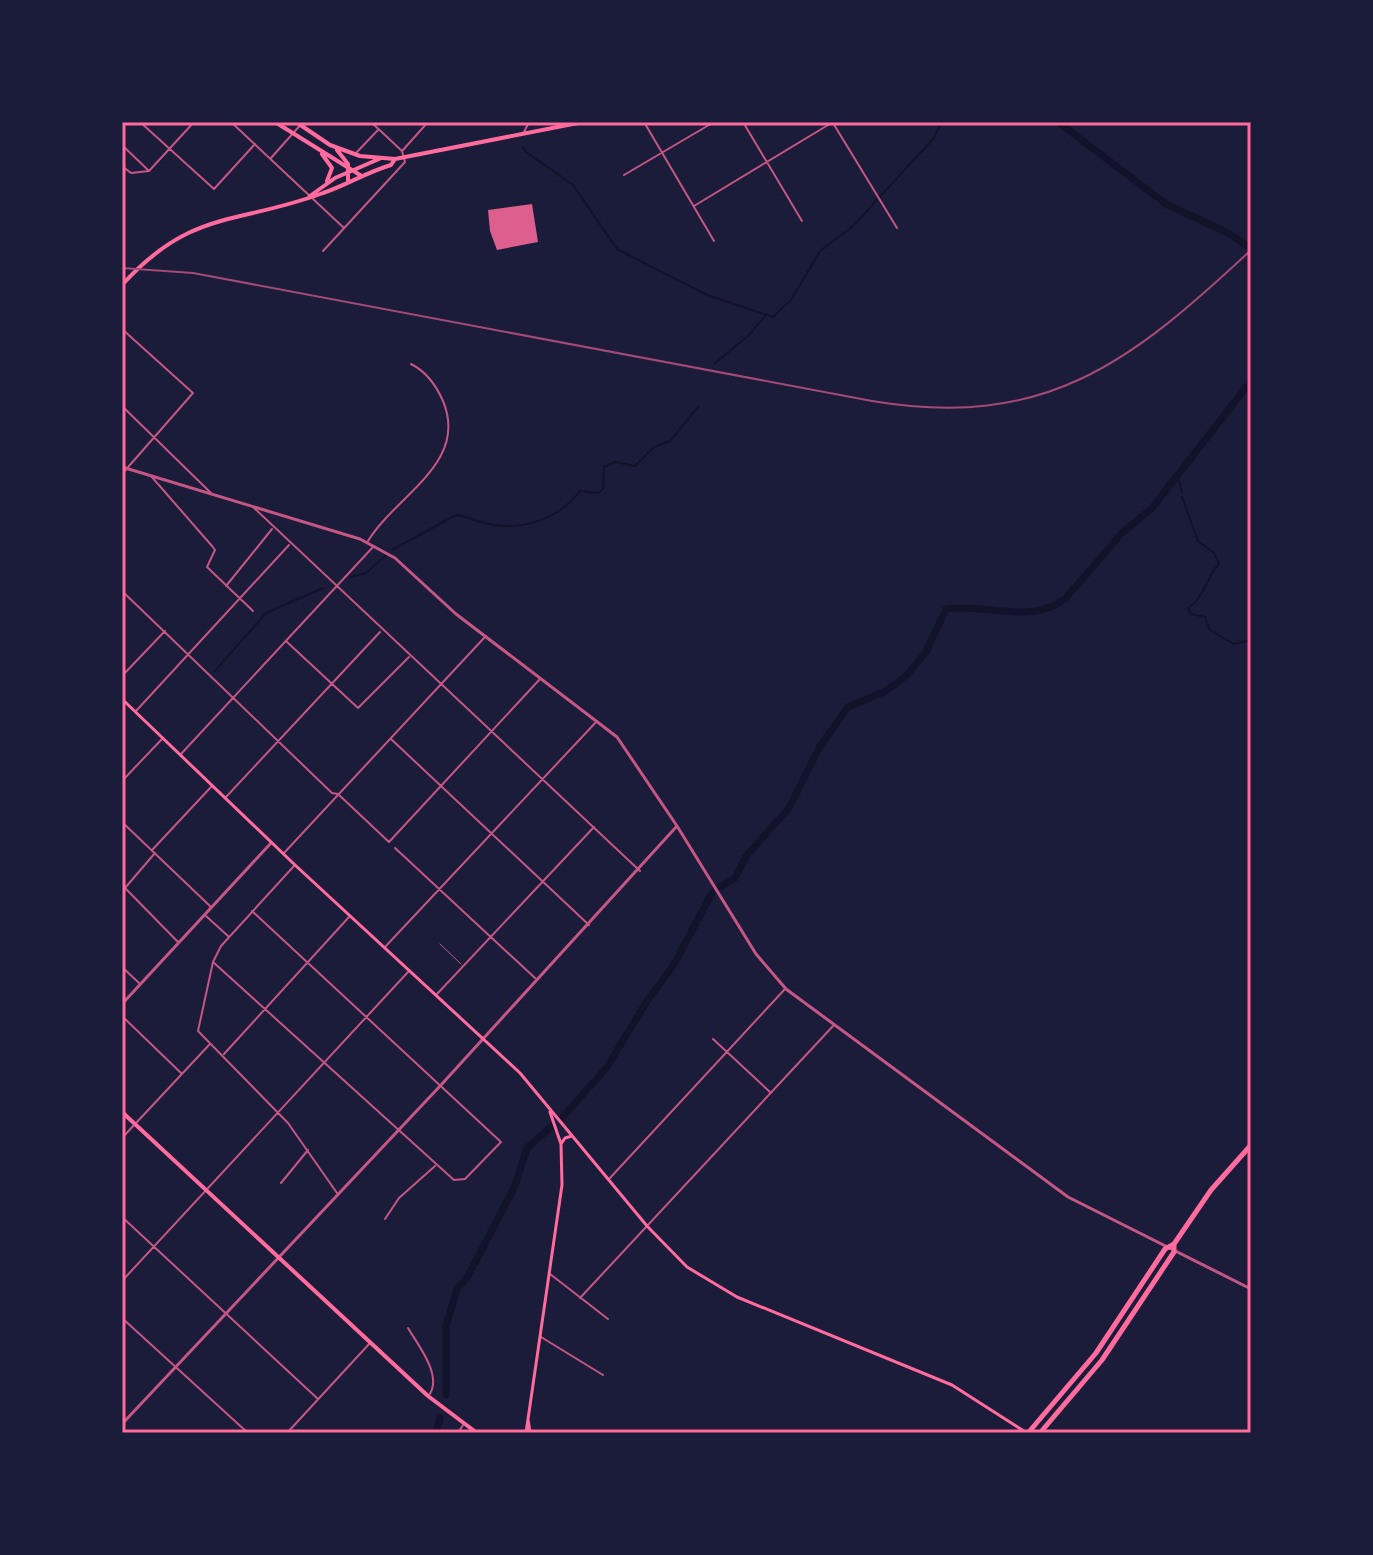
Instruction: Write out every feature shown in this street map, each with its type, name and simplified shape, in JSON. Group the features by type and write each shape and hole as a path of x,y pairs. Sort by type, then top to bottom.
{"highway":[{"path":"1028,1433 1096,1353 1165,1249 1174,1244 1217,1183 1251,1144"},
{"path":"1040,1433 1102,1360 1174,1252 1174,1244"}],"main road":[{"path":"275,122 349,172 362,175"},
{"path":"330,145 355,155 395,159 583,122"},
{"path":"300,123 346,159 349,172 346,183"},
{"path":"310,196 329,179 332,168 317,150"},
{"path":"322,185 385,158"},
{"path":"122,285 154,254 182,235 214,221 310,196 391,165 395,159"},
{"path":"122,699 271,843 484,1039 547,1105 679,1261 720,1289 940,1379 1028,1433"},
{"path":"528,1433 562,1185 561,1144 547,1105"},
{"path":"122,1112 428,1396 477,1433"},
{"path":"561,1144 565,1138 573,1136"}],"street":[{"path":"140,122 214,189 255,144"},
{"path":"122,166 128,172 145,174 194,122"},
{"path":"231,122 344,228"},
{"path":"236,127 240,122"},
{"path":"323,251 405,162 402,151 371,122"},
{"path":"402,151 428,122"},
{"path":"523,133 529,122"},
{"path":"644,122 714,241"},
{"path":"624,175 714,122"},
{"path":"743,122 802,221"},
{"path":"694,206 833,122 897,228"},
{"path":"270,158 300,123"},
{"path":"355,155 379,129"},
{"path":"122,145 149,171"},
{"path":"122,329 193,393 122,474"},
{"path":"368,542 427,474 450,437 450,420 439,392 426,373 411,364"},
{"path":"122,406 212,494"},
{"path":"125,467 368,542 395,558 485,636 623,744 756,954 786,989 1062,1193 1165,1249 1251,1289"},
{"path":"151,475 215,550 207,567 253,611"},
{"path":"253,506 272,528 640,871"},
{"path":"225,587 272,528"},
{"path":"135,711 290,544"},
{"path":"180,755 375,545"},
{"path":"122,591 332,793 338,794 389,842 541,678"},
{"path":"122,676 165,631"},
{"path":"225,798 382,631"},
{"path":"283,854 485,636"},
{"path":"286,641 358,708 410,656"},
{"path":"385,948 597,721"},
{"path":"122,781 163,738"},
{"path":"390,738 589,925"},
{"path":"152,850 212,786"},
{"path":"122,822 212,908"},
{"path":"436,995 594,826"},
{"path":"122,1424 640,871 677,826"},
{"path":"122,1004 271,843"},
{"path":"395,848 536,979"},
{"path":"155,853 125,888 179,943"},
{"path":"295,865 228,936 213,962 198,1031 309,1149 337,1193"},
{"path":"213,962 456,1181 471,1174 501,1142 252,911"},
{"path":"205,915 228,936"},
{"path":"222,1056 350,917"},
{"path":"122,967 140,984"},
{"path":"122,1281 409,971"},
{"path":"609,1179 786,989"},
{"path":"122,1016 181,1073"},
{"path":"580,1298 834,1025"},
{"path":"713,1039 771,1093"},
{"path":"122,1138 210,1044"},
{"path":"281,1183 309,1149"},
{"path":"385,1219 399,1198 436,1165"},
{"path":"122,1217 318,1399"},
{"path":"549,1274 608,1319"},
{"path":"122,1318 248,1433"},
{"path":"408,1328 433,1376 433,1389 428,1396"},
{"path":"540,1336 603,1375"},
{"path":"287,1433 371,1343"},
{"path":"458,1433 464,1424"}],"lane":[{"path":"440,944 463,967"}],"building":[{"path":"532,204 538,242 497,250 490,231 488,210"}],"waterway":[{"path":"523,147 573,185 617,249 707,295 773,317 791,300 820,251 853,226 933,139 942,122"},
{"path":"1058,122 1166,204 1228,233 1247,246"},
{"path":"714,364 749,335 765,316"},
{"path":"720,887 735,878 747,855 789,808 820,746 848,707 884,692 906,676 926,652 946,609 1037,611 1065,599 1122,533 1152,508 1251,381"},
{"path":"392,550 456,515 508,526 548,517 580,491 598,493 603,489 604,467 615,462 635,466 654,447 670,441 699,406"},
{"path":"1178,477 1182,492"},
{"path":"1182,497 1198,541 1215,554 1219,564 1198,599 1188,608 1191,614 1205,617 1210,630 1234,644 1251,640"},
{"path":"350,577 366,573 385,556"},
{"path":"214,672 266,613 323,588"},
{"path":"563,1117 607,1067 647,1001 673,966 712,893"},
{"path":"446,1395 446,1326 457,1289 468,1276 515,1186 527,1148 551,1127"},
{"path":"436,1433 440,1418"}],"railway":[{"path":"122,268 193,273 872,401 933,407 987,406 1036,396 1081,379 1124,355 1165,325 1251,250"}]}
